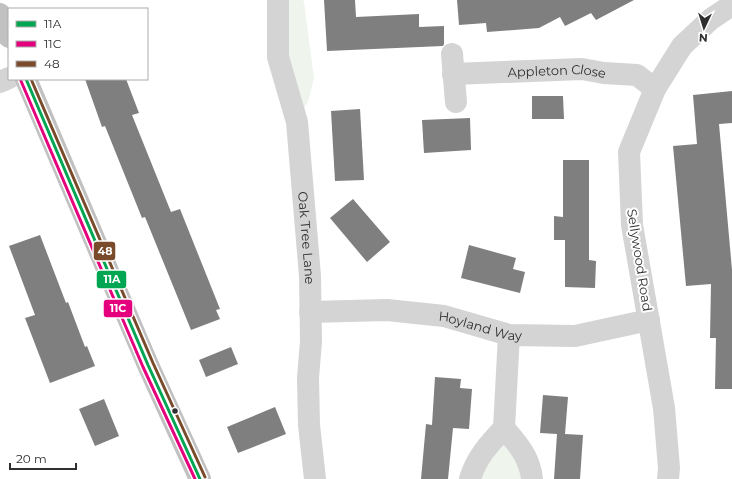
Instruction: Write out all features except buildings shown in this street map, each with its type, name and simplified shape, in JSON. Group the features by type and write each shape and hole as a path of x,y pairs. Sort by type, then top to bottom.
{"highway":[{"path":"0,14 8,34"},
{"path":"26,80 145,358 200,479"}],"street":[{"name":"Oak Tree Lane","path":"278,0 278,57 297,122 310,276 311,341 308,378 309,417 316,479"},
{"name":"Sellywood Road","path":"668,479 669,468 664,408 632,225 629,152 655,89 682,46 711,19 732,5"},
{"name":"Appleton Close","path":"456,102 452,64 582,69 604,73 637,75 655,89"},
{"name":"Hoyland Way","path":"310,312 387,310 444,316 509,335 575,336 649,320"},
{"path":"470,479 476,462 488,444 504,428 509,335"},
{"path":"504,428 524,452 531,467 532,479"}],"shaded area":[{"path":"279,0 303,0 304,2 314,78 308,102 298,117"},
{"path":"504,438 526,479 473,479"}],"transit line":[{"name":"11A","path":"26,80 148,365 200,479"},
{"name":"48","path":"31,80 153,363 205,477"},
{"name":"11C","path":"21,81 143,367 195,479"}]}
